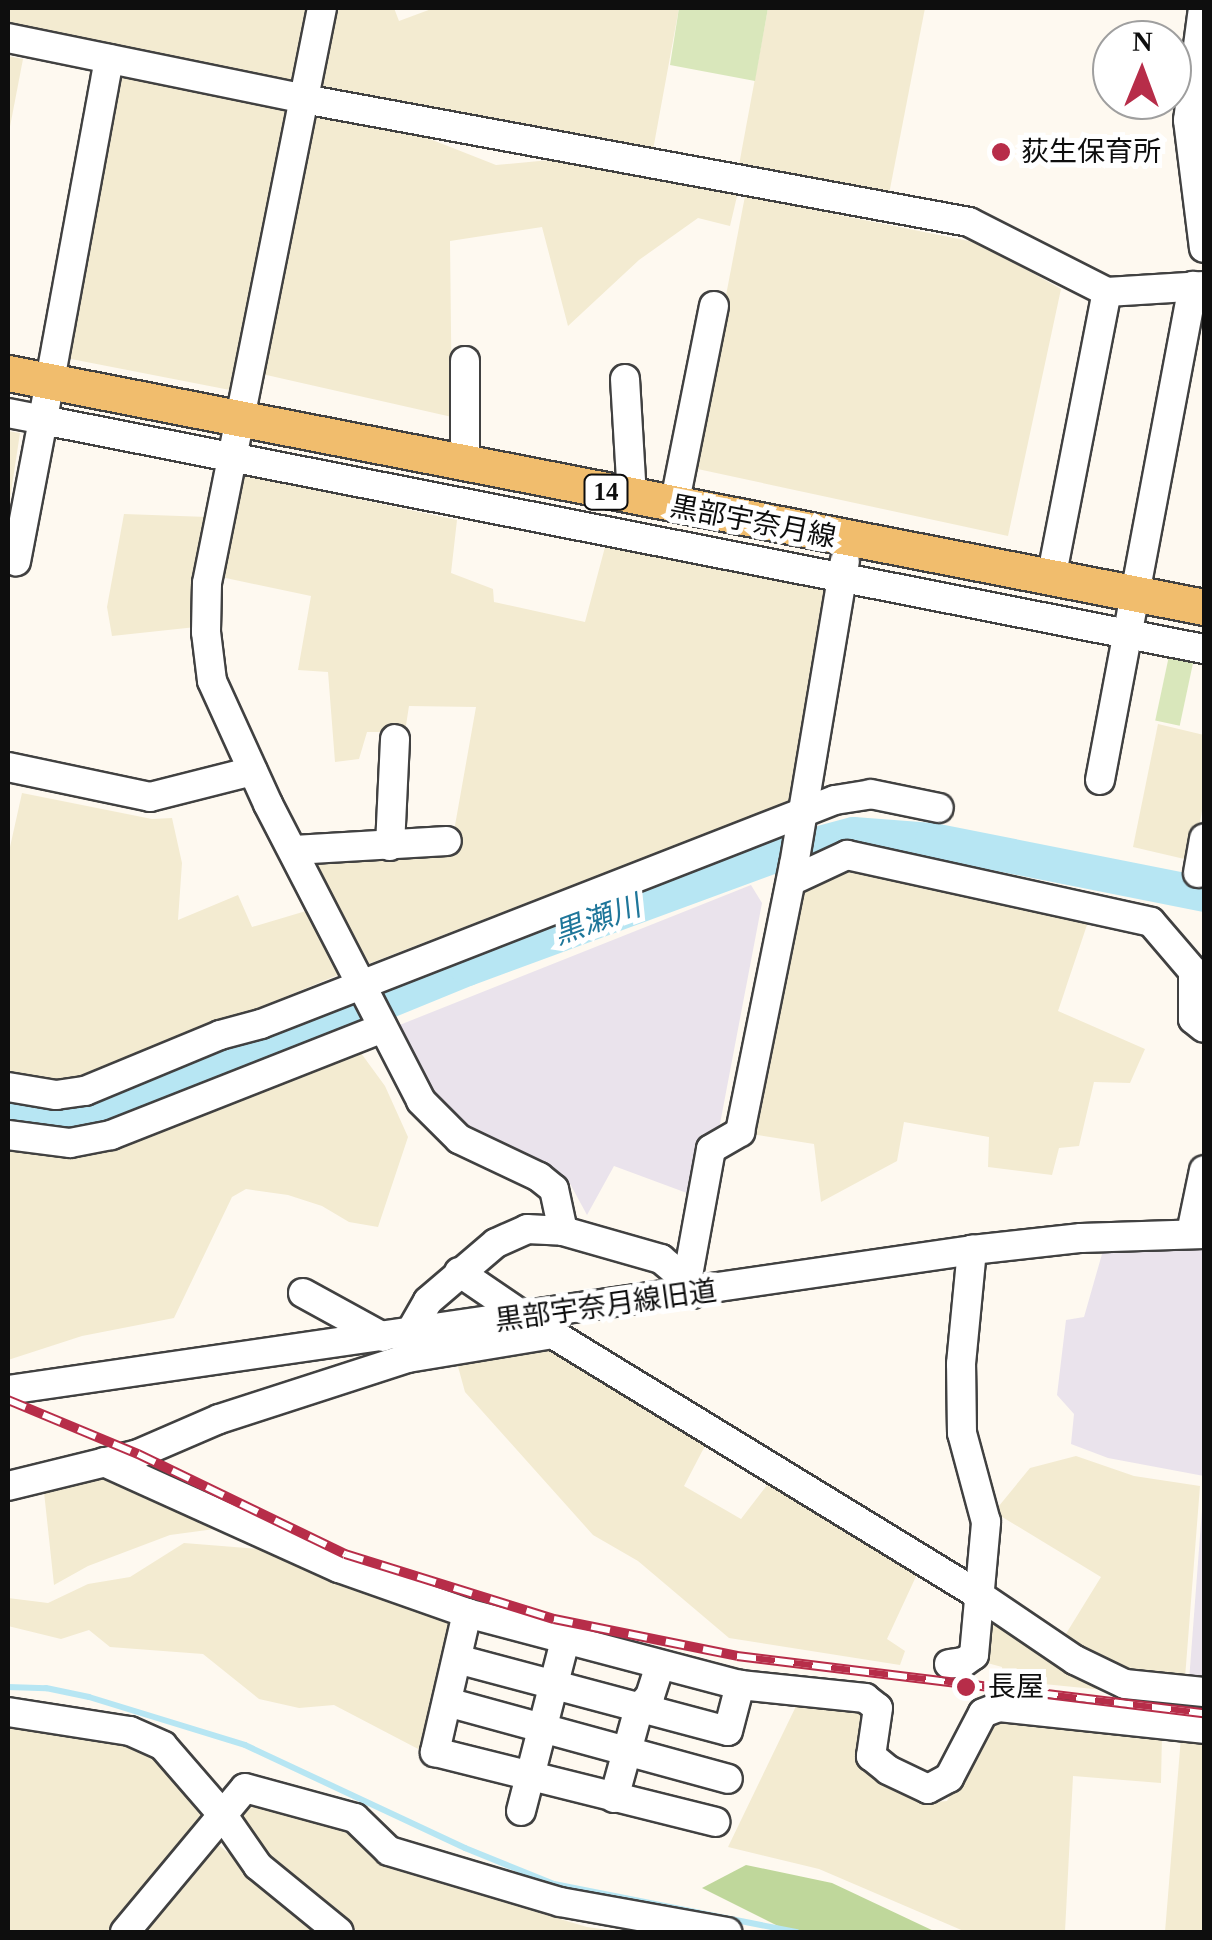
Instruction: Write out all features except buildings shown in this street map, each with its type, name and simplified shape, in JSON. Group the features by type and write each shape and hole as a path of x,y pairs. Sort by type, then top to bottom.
{"main road":[{"name":"黒部宇奈月線","path":"8,373 849,541 1204,607"}],"street":[{"path":"322,8 207,583 206,632 212,681 421,1101 460,1138 539,1177 554,1190 562,1231"},
{"path":"1203,8 1188,120 1204,248"},
{"path":"8,38 304,98 969,222 1107,292 1199,286 1100,780"},
{"path":"16,560 109,59"},
{"path":"1051,579 1107,292"},
{"path":"674,506 714,306"},
{"path":"465,361 465,463"},
{"path":"624,379 632,498"},
{"path":"8,413 1204,650"},
{"path":"689,1288 711,1149 740,1132 792,873 849,541"},
{"path":"390,846 396,739"},
{"path":"8,767 150,797 254,771"},
{"path":"8,1087 56,1095 85,1092 800,817 871,794 938,808"},
{"path":"1198,873 1204,839"},
{"path":"294,850 447,841"},
{"path":"792,873 847,855 1151,922 1193,971 1193,1019 1204,1028"},
{"path":"8,1135 70,1144 111,1135 381,1025"},
{"path":"1198,1234 1204,1170"},
{"path":"303,1292 396,1336 459,1272 496,1243 527,1229 562,1231 661,1260 689,1288"},
{"name":"黒部宇奈月線旧道","path":"8,1390 525,1318 689,1288 972,1250 1081,1238 1198,1234"},
{"path":"949,1664 964,1662 974,1655 986,1522 962,1433 961,1364 972,1250"},
{"path":"459,1272 525,1318 979,1595 1075,1660 1125,1684 1204,1692"},
{"path":"8,1486 138,1454 219,1419 408,1358 553,1334"},
{"path":"104,1462 339,1568 467,1614 740,1685 865,1698 878,1708 870,1756 888,1770 928,1789 949,1778 983,1713 999,1707 1204,1730"},
{"path":"467,1614 435,1752 716,1822"},
{"path":"521,1811 564,1641"},
{"path":"457,1659 728,1731 740,1685"},
{"path":"614,1798 639,1708 650,1696 660,1665"},
{"path":"447,1702 728,1779"},
{"path":"8,1712 130,1731 164,1746 222,1814 258,1866 339,1932"},
{"path":"125,1932 245,1788 292,1797 356,1818 389,1851 560,1902 727,1932"}],"shaded area":[{"path":"8,8 308,8 294,84 8,25"},
{"path":"335,8 394,8 399,21 434,8 679,8 653,150 320,87"},
{"path":"768,8 925,8 889,194 739,165"},
{"path":"8,56 23,59 8,137"},
{"path":"114,76 286,109 231,390 59,357"},
{"path":"312,112 402,128 496,165 571,158 738,192 730,226 698,218 639,260 568,326 542,227 450,241 452,417 262,374"},
{"path":"745,196 979,243 1061,289 1008,536 693,468"},
{"path":"8,431 20,433 8,512"},
{"path":"241,474 457,520 451,573 493,589 494,602 585,622 605,547 829,590 790,801 363,966 313,857 451,848 476,707 409,706 405,732 367,732 359,759 335,762 328,672 298,670 311,596 221,577"},
{"path":"124,514 208,517 196,627 112,636 107,607"},
{"path":"1158,724 1204,735 1204,800 1193,861 1133,847"},
{"path":"22,793 152,819 172,818 182,863 178,920 238,895 252,927 306,911 338,975 76,1083 8,1078 8,856"},
{"path":"860,867 1089,919 1058,1011 1145,1049 1130,1083 1094,1082 1079,1146 1059,1148 1052,1175 988,1167 989,1137 904,1122 897,1161 821,1202 814,1144 751,1134 796,895 822,875"},
{"path":"751,885 762,903 719,1129 695,1196 614,1166 587,1215 568,1180 458,1124 430,1089 397,1026"},
{"path":"358,1049 385,1086 408,1137 378,1227 349,1222 322,1206 288,1195 246,1189 232,1197 174,1318 82,1336 8,1360 8,1146 66,1158"},
{"path":"1204,1246 1204,1476 1108,1458 1071,1444 1074,1414 1057,1395 1066,1320 1084,1317 1104,1247"},
{"path":"551,1345 707,1442 684,1486 741,1519 771,1480 919,1570 887,1639 905,1651 900,1665 729,1638 638,1561 593,1535 465,1392 457,1363"},
{"path":"1076,1456 1134,1476 1200,1486 1185,1678 1116,1667 1064,1637 1101,1577 994,1512 1030,1468"},
{"path":"101,1470 222,1528 170,1535 88,1566 54,1585 44,1492"},
{"path":"1204,1483 1204,1682 1189,1681"},
{"path":"184,1543 273,1550 459,1619 422,1751 334,1705 299,1708 259,1699 203,1654 110,1647 89,1630 61,1639 8,1626 8,1598 48,1603 88,1584 130,1577"},
{"path":"993,1615 1104,1690 1003,1680 1002,1667 980,1661 983,1624"},
{"path":"799,1700 865,1710 861,1768 923,1803 947,1801 990,1720 1162,1734 1161,1783 1073,1776 1065,1932 966,1932 819,1869 728,1847"},
{"path":"8,1723 112,1737 148,1750 206,1811 107,1932 8,1932"},
{"path":"1181,1737 1204,1739 1204,1932 1165,1932"},
{"path":"251,1805 343,1830 386,1867 587,1927 623,1932 359,1932 273,1864 240,1815"},
{"path":"215,1842 324,1932 140,1932"}],"green space":[{"path":"679,8 768,8 755,81 670,65"},
{"path":"1170,651 1194,656 1180,726 1155,720"},
{"path":"746,1865 832,1883 936,1932 790,1932 702,1888"}],"waterway":[{"name":"黒瀬川","path":"8,1114 102,1117 467,968 771,856 853,834 932,840 1204,894"},
{"path":"8,1687 46,1688 89,1697 245,1745 465,1848 554,1884 797,1932"}],"railway":[{"path":"8,1400 138,1454 345,1554 554,1619 737,1656 1204,1713"}],"place":[{"name":"荻生保育所","path":"1001,152"},
{"name":"長屋","path":"966,1687"}]}
